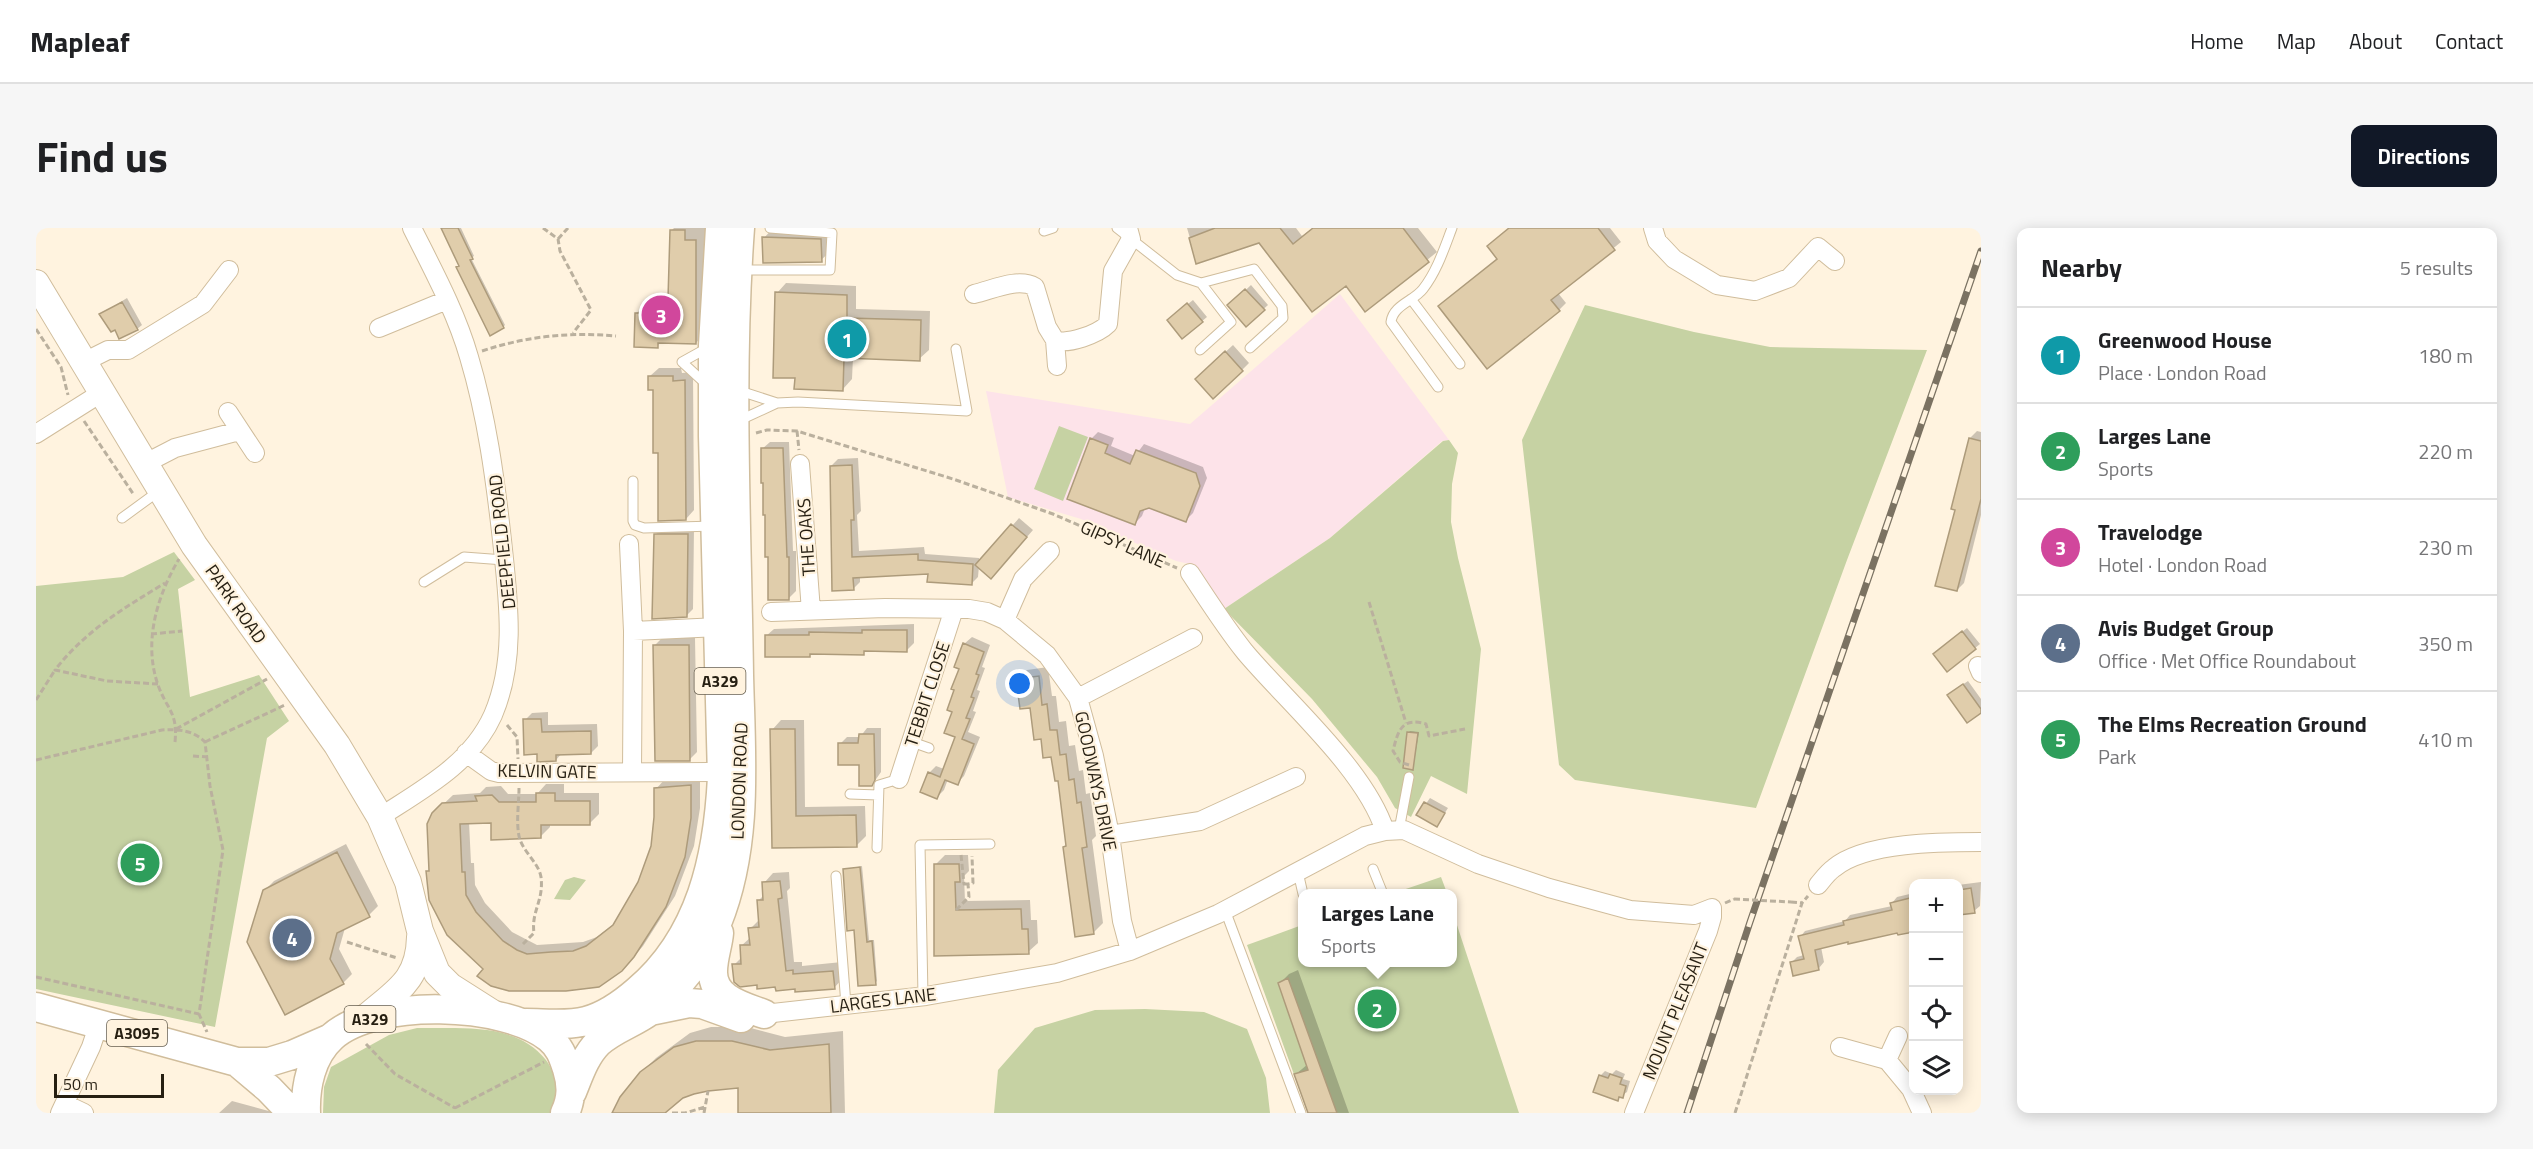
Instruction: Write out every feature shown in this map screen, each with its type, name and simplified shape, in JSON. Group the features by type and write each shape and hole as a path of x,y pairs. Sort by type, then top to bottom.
{"main road":[{"name":"LONDON ROAD","path":"570,1105 582,1066 598,1043 650,1011 680,982 697,959 722,910 738,840 744,712 739,429 723,389 713,345 720,228"},
{"name":"LONDON ROAD","path":"526,1023 584,1021 612,1009 632,996 660,969 688,926 709,874 719,820 722,777 716,526 723,389 740,228"},
{"path":"722,910 713,972 715,984 729,1000 764,1014"},
{"path":"650,1011 702,1004 741,1018 764,1014"},
{"name":"A3095","path":"36,1007 237,1062 269,1062 331,1038"},
{"name":"A329","path":"306,1113 307,1087 312,1070 331,1038 347,1027 365,1032 409,1012 443,1010 494,1014 526,1023 550,1038 561,1051 570,1105"},
{"name":"A3095","path":"237,1062 269,1089 292,1113"}],"street":[{"name":"DEEPFIELD ROAD","path":"380,817 444,775 466,753 492,716 505,673 510,628 493,456 469,355 447,300 412,228"},
{"path":"1653,228 1657,241 1674,259 1717,285 1755,291 1789,278 1818,247 1835,261"},
{"path":"974,294 1016,283 1032,285 1041,303 1050,336 1055,340 1059,342 1083,337 1101,330 1108,324 1113,271 1126,232"},
{"path":"84,362 108,350 128,350 203,304 229,270"},
{"name":"PARK ROAD","path":"36,283 144,464 150,497 194,545 337,745 380,817 408,882 420,931 432,963 442,980 494,1014"},
{"path":"379,328 447,300"},
{"path":"1055,340 1057,366"},
{"path":"36,434 101,393"},
{"path":"228,412 255,453"},
{"path":"144,464 175,448 239,431"},
{"name":"THE OAKS","path":"800,464 811,611"},
{"path":"629,544 633,630 632,772"},
{"path":"1005,620 1023,579 1050,551"},
{"path":"1190,573 1205,599 1245,651 1362,785 1392,830"},
{"path":"771,612 885,608 954,609"},
{"name":"GOODWAYS DRIVE","path":"954,609 987,612 1005,620 1047,655 1078,698 1094,756 1110,835 1122,921 1130,951"},
{"name":"TEBBIT CLOSE","path":"898,779 920,745 954,609"},
{"path":"633,630 719,627"},
{"path":"1078,698 1193,638"},
{"name":"KELVIN GATE","path":"466,753 491,771 499,773 712,772"},
{"path":"1110,835 1200,821 1296,777"},
{"name":"LARGES LANE","path":"764,1014 923,996 1031,979 1130,951 1226,910 1365,836 1392,830"},
{"name":"MOUNT PLEASANT","path":"1392,830 1417,834 1478,864 1549,888 1630,910 1694,915 1712,908 1708,931 1634,1113"},
{"path":"1818,885 1835,866 1873,851 1894,846 1981,842"},
{"name":"PARK ROAD","path":"365,1032 414,972 419,954 420,931"},
{"path":"84,1113 63,1108 91,1047 99,1023"},
{"path":"1887,1060 1898,1036"},
{"path":"1840,1047 1887,1060 1911,1089 1922,1113"}],"lane":[{"path":"737,270 830,270 832,233 770,228"},
{"path":"1438,387 1391,322 1396,310 1423,289 1440,261 1452,228"},
{"path":"1126,232 1177,275 1201,283 1254,269 1282,306 1284,313 1283,318 1250,348"},
{"path":"1200,350 1231,322 1201,283"},
{"path":"1411,299 1460,364"},
{"path":"723,389 777,403 798,402 967,411 956,349"},
{"path":"739,429 777,403"},
{"path":"633,481 633,521 635,525 644,528 716,526"},
{"path":"122,518 150,497"},
{"path":"424,582 464,558 504,560"},
{"path":"1392,830 1408,777"},
{"path":"877,848 879,785 898,779"},
{"path":"850,794 878,795"},
{"path":"923,996 920,845 990,844"},
{"path":"1373,869 1381,889"},
{"path":"1298,872 1302,889"},
{"path":"836,876 846,1005"},
{"path":"1226,910 1301,1113"}],"path":[{"path":"543,228 558,239 560,251 591,310 573,333"},
{"path":"558,239 568,228"},
{"path":"36,329 61,367 66,391 76,409 150,497"},
{"path":"469,355 531,337 573,333 616,336"},
{"name":"GIPSY LANE","path":"739,429 797,431 842,443 1053,514 1190,573"},
{"path":"175,742 176,722 158,684 151,634 165,583 182,554 194,545"},
{"path":"36,700 55,670 81,640 101,624 165,583"},
{"path":"1370,602 1406,723"},
{"path":"151,634 182,631"},
{"path":"55,670 107,681 158,684"},
{"path":"36,760 131,736 176,729 282,671"},
{"path":"205,742 302,697"},
{"path":"492,716 508,726 518,737 518,760"},
{"path":"1408,777 1411,765 1400,762 1393,751 1397,734 1406,723 1416,721 1426,724 1429,736 1466,729"},
{"path":"176,729 193,733 205,742 210,786 223,850 199,1014 212,1038"},
{"path":"193,756 208,757"},
{"path":"518,780 519,837 540,874 542,890 540,902 534,914 534,933 523,944"},
{"path":"961,844 963,884 968,884 973,883 971,844"},
{"path":"956,910 969,897 968,884"},
{"path":"1734,898 1802,903 1735,1113"},
{"path":"347,942 398,959"},
{"path":"36,977 199,1014"},
{"path":"365,1032 394,1074 455,1108"},
{"path":"455,1108 549,1059"},
{"path":"704,1113 708,1091"},
{"path":"672,1113 685,1113 705,1107"},
{"path":"455,1108 455,1113"}],"shaded area":[{"path":"1340,294 1449,440 1442,441 1330,538 1224,609 1194,565 1176,561 1081,519 1008,497 986,391 1190,424"}],"green space":[{"path":"1585,305 1694,332 1770,347 1927,350 1756,808 1575,780 1559,765 1522,440"},
{"path":"1059,426 1088,437 1063,501 1034,489"},
{"path":"1449,440 1458,453 1452,484 1451,522 1481,649 1467,794 1431,776 1411,817 1395,808 1377,777 1312,699 1224,609 1330,538 1443,441"},
{"path":"174,552 195,580 178,589 190,697 259,675 289,721 267,738 215,1027 36,989 36,586 123,577"},
{"path":"574,877 586,880 570,900 554,899 565,880"},
{"path":"1441,877 1446,889 1406,889"},
{"path":"1457,925 1519,1113 1308,1113 1247,945 1298,926 1298,967 1457,967"},
{"path":"1145,1009 1204,1012 1247,1029 1266,1078 1270,1113 994,1113 998,1070 1035,1028 1095,1010"},
{"path":"417,1028 487,1030 520,1039 546,1060 553,1072 556,1100 552,1113 323,1113 324,1087 331,1067 389,1035"}],"building":[{"path":"441,228 458,228 473,259 470,260 504,328 490,336 456,267 459,266"},
{"path":"1215,228 1280,228 1293,244 1313,228 1403,228 1429,262 1365,312 1346,286 1312,312 1259,243 1196,264 1189,238"},
{"path":"1509,228 1598,228 1615,250 1551,300 1560,311 1487,369 1438,306 1497,259 1487,246"},
{"path":"670,230 685,230 685,240 696,240 696,344 658,343 658,348 634,347 635,313 665,313 665,298 668,298"},
{"path":"762,237 821,239 822,262 763,263"},
{"path":"1245,289 1265,310 1246,327 1227,305"},
{"path":"775,292 847,295 847,318 921,320 920,361 844,358 843,391 794,389 795,378 773,378"},
{"path":"122,302 138,330 119,339 115,330 111,332 99,314"},
{"path":"1187,303 1203,322 1182,339 1167,320"},
{"path":"1225,351 1243,371 1213,399 1195,379"},
{"path":"648,376 673,376 673,381 685,380 686,520 658,521 658,453 653,453 653,390 648,390"},
{"path":"1090,438 1108,445 1105,453 1130,464 1136,450 1196,473 1200,486 1186,522 1149,508 1140,511 1135,525 1067,499"},
{"path":"1969,438 1981,441 1981,499 1957,591 1935,586 1955,510 1951,509"},
{"path":"761,448 783,448 789,600 768,600 768,557 765,557"},
{"path":"852,465 854,520 851,520 852,557 918,554 918,560 973,564 972,585 927,582 928,574 853,578 854,590 832,591 830,466"},
{"path":"1011,524 1027,537 991,579 975,565"},
{"path":"654,534 688,534 687,617 652,619"},
{"path":"862,630 907,630 907,652 864,651 864,655 810,654 810,657 765,657 765,635 809,635 809,632 862,633"},
{"path":"1962,631 1976,649 1947,672 1933,654"},
{"path":"963,643 984,652 971,697 974,698 966,718 970,719 962,739 974,744 958,785 945,780 937,799 920,792 928,772 940,777 955,737 944,733 952,712 947,710 954,690 951,689 959,669 954,667"},
{"path":"653,645 689,645 690,761 655,761"},
{"path":"1039,676 1042,705 1047,704 1050,730 1057,730 1060,755 1066,754 1069,780 1074,779 1077,803 1081,802 1087,847 1082,848 1094,934 1075,937 1063,847 1066,846 1058,781 1055,781 1051,757 1043,758 1041,739 1034,740 1030,708 1020,709 1016,679"},
{"path":"1963,684 1981,709 1981,713 1967,723 1947,695"},
{"path":"523,719 541,719 542,732 591,731 591,754 556,755 556,761 537,762 537,754 524,755"},
{"path":"770,729 795,729 796,816 856,815 857,847 772,848"},
{"path":"1407,732 1418,733 1413,770 1403,768"},
{"path":"859,734 874,734 875,780 872,786 859,786 859,765 838,765 838,743 858,743"},
{"path":"691,785 691,818 685,857 666,907 634,957 622,971 599,987 566,991 509,991 491,986 477,976 483,969 447,935 429,900 426,871 429,871 427,824 432,813 442,803 477,801 475,796 492,795 499,802 536,802 536,793 555,793 555,801 590,801 590,825 541,825 541,838 491,840 491,823 460,824 462,872 465,872 466,895 476,912 503,941 517,950 527,954 573,951 586,946 613,925 638,882 651,846 654,788"},
{"path":"1424,802 1445,813 1437,827 1416,815"},
{"path":"337,852 370,917 337,933 330,959 344,984 285,1015 247,942 263,890"},
{"path":"934,864 959,864 960,882 955,882 956,910 1021,909 1022,929 1028,929 1029,954 934,956"},
{"path":"860,867 867,942 872,941 876,985 858,986 854,930 847,931 843,869"},
{"path":"780,881 782,898 778,899 786,971 793,970 793,974 833,971 835,989 776,991 775,987 757,989 757,985 740,987 734,982 732,964 741,964 740,945 750,945 748,928 759,927 757,900 763,900 762,882"},
{"path":"1971,888 1975,913 1963,914 1963,889"},
{"path":"1909,898 1909,933 1898,935 1897,933 1815,950 1819,970 1793,976 1790,962 1804,959 1798,936 1844,925 1843,921 1892,910 1890,903"},
{"path":"1288,978 1337,1113 1308,1113 1294,1074 1308,1070 1278,983"},
{"path":"696,1041 732,1041 770,1050 829,1044 831,1113 738,1113 738,1088 694,1094 683,1098 665,1113 612,1113 620,1097 640,1072 674,1047"},
{"path":"1610,1074 1622,1078 1620,1084 1626,1086 1623,1098 1619,1097 1618,1101 1593,1092 1599,1075 1608,1078"}],"railway":[{"path":"1687,1113 1750,922 1981,251"}],"place":[{"name":"Travelodge","path":"661,315"},
{"name":"Greenwood House","path":"847,339"},
{"name":"The Elms Recreation Ground","path":"140,863"},
{"name":"Avis Budget Group","path":"292,938"},
{"name":"Larges Lane","path":"1377,1009"}]}
